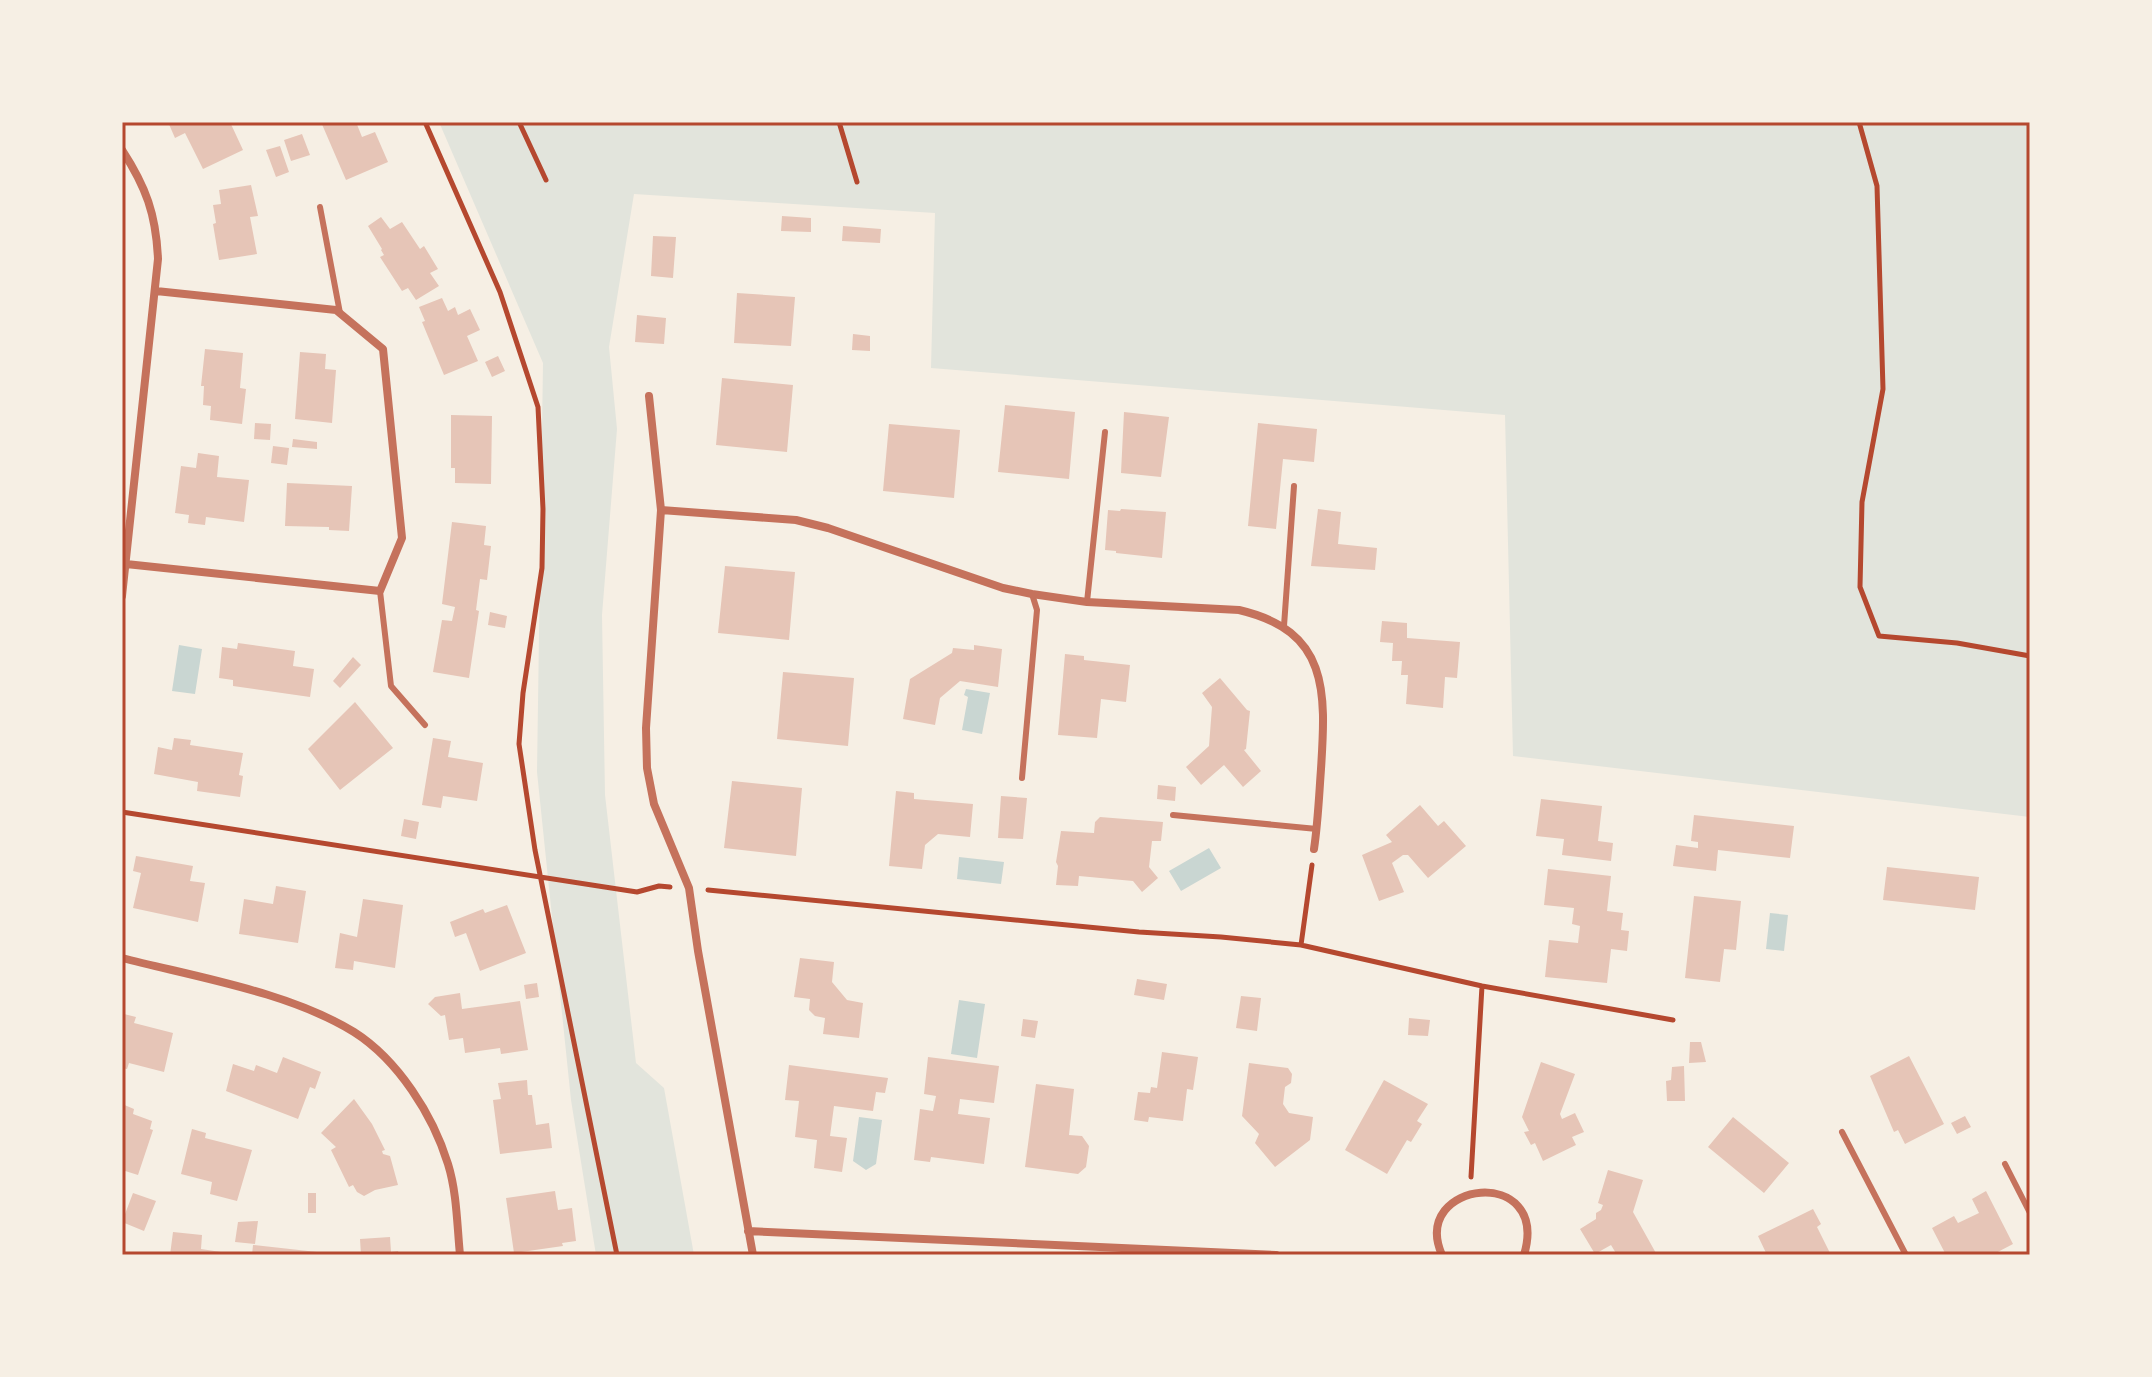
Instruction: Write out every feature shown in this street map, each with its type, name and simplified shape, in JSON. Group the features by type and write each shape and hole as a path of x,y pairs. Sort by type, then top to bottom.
{"street":[{"path":"122,150 140,180 153,213 158,259 122,596"},
{"path":"126,564 380,591 402,538 383,349 336,310 156,291"},
{"path":"649,396 661,510 646,728 647,768 654,804 689,888 753,1255"},
{"path":"661,510 796,520 1003,588 1087,602 1239,610 1284,626 1308,652 1318,669 1321,688 1323,738 1314,849"},
{"path":"122,958 276,998 315,1011 357,1034 392,1067 418,1101 438,1136 454,1188 460,1255"},
{"path":"1442,1255 1437,1236 1446,1209 1457,1199 1484,1191 1498,1193 1511,1200 1521,1211 1527,1225 1528,1241 1524,1255"},
{"path":"748,1231 1276,1255"}],"lane":[{"path":"320,207 340,313"},
{"path":"1087,602 1105,432"},
{"path":"1284,626 1294,486"},
{"path":"380,591 391,686 425,725"},
{"path":"1022,778 1037,610 1032,594"},
{"path":"1173,815 1317,829"},
{"path":"1842,1132 1906,1255"},
{"path":"2005,1164 2030,1213"},
{"path":"1052,1245 1055,1255"}],"path":[{"path":"425,122 500,292 538,407 543,509 542,568 523,693 519,744 535,850 617,1255"},
{"path":"519,122 546,180"},
{"path":"839,122 857,182"},
{"path":"1859,122 1877,186 1883,389 1862,502 1860,587 1879,636 1957,643 2030,656"},
{"path":"122,812 637,892 659,886 689,888 1301,945 1482,986 1673,1020"},
{"path":"1301,945 1314,849"},
{"path":"1470,1193 1482,986"}],"shaded area":[{"path":"439,122 2030,122 2030,817 1513,756 1505,415 931,368 935,213 634,194 609,347 617,429 602,615 605,795 636,1063 664,1088 694,1255 596,1255 571,1100 537,772 543,363"},
{"path":"179,645 202,649 195,694 172,691"},
{"path":"966,689 990,693 982,734 962,730 968,697 964,695"},
{"path":"1209,848 1221,868 1181,891 1169,871"},
{"path":"959,857 1004,862 1001,884 957,879"},
{"path":"1770,913 1788,915 1784,951 1766,949"},
{"path":"959,1000 985,1004 977,1058 951,1054"},
{"path":"859,1117 882,1120 876,1164 866,1170 853,1161"}],"building":[{"path":"168,122 230,122 243,150 203,169 185,133 175,138"},
{"path":"321,122 356,122 362,137 375,132 388,162 346,180"},
{"path":"302,134 310,155 291,161 284,140"},
{"path":"280,146 289,172 276,177 266,150"},
{"path":"251,185 258,216 250,217 257,254 219,260 213,205 221,204 219,190"},
{"path":"782,216 811,218 811,232 781,231"},
{"path":"381,217 390,229 402,222 420,249 424,246 438,269 430,273 439,286 416,300 408,288 402,291 380,257 384,255 382,249 368,226"},
{"path":"843,226 881,229 880,243 842,241"},
{"path":"653,236 676,237 673,278 651,276"},
{"path":"737,293 795,297 791,346 734,343"},
{"path":"442,298 448,311 455,307 458,315 470,309 480,330 467,336 478,361 444,375 419,307"},
{"path":"637,315 666,318 664,344 635,342"},
{"path":"853,334 870,336 870,351 852,350"},
{"path":"205,349 243,353 240,388 246,389 242,424 210,420 211,406 203,405 204,386 201,386"},
{"path":"300,352 326,354 325,369 336,370 332,423 295,419"},
{"path":"498,356 505,371 492,377 485,362"},
{"path":"722,378 793,385 787,452 716,445"},
{"path":"1005,405 1075,412 1069,479 998,472"},
{"path":"1124,412 1169,417 1161,477 1121,473"},
{"path":"451,415 492,416 491,484 455,483 455,468 451,468"},
{"path":"255,423 271,424 270,440 254,439"},
{"path":"1258,423 1317,429 1314,462 1283,459 1276,529 1248,526"},
{"path":"889,424 960,430 954,498 883,491"},
{"path":"293,439 317,442 317,449 292,447"},
{"path":"273,446 289,448 287,465 271,463"},
{"path":"198,453 219,456 217,477 249,480 244,522 206,517 205,525 188,523 189,515 175,513 181,466 196,468"},
{"path":"287,483 352,486 349,531 329,530 329,527 285,526"},
{"path":"1318,509 1341,512 1338,544 1377,548 1375,570 1311,566"},
{"path":"1108,510 1166,512 1162,558 1105,550"},
{"path":"452,522 486,526 484,545 491,546 487,580 480,579 476,610 479,611 469,678 433,672 442,620 452,621 455,607 442,604"},
{"path":"725,566 795,572 789,640 718,633"},
{"path":"490,612 507,616 505,628 488,625"},
{"path":"1382,621 1407,623 1407,638 1460,642 1457,678 1445,677 1443,708 1406,704 1408,675 1401,675 1402,661 1392,661 1393,643 1380,642"},
{"path":"238,643 295,651 293,666 314,669 310,697 233,686 233,680 219,678 222,647 237,649"},
{"path":"974,645 1002,649 998,687 960,681 940,698 935,725 903,719 910,679 952,653 953,648 974,650"},
{"path":"1065,654 1084,656 1084,660 1130,665 1126,702 1101,699 1097,738 1058,735"},
{"path":"353,657 361,665 340,688 333,681"},
{"path":"783,672 854,678 848,746 777,739"},
{"path":"1220,678 1250,711 1244,750 1261,771 1243,787 1224,765 1201,785 1186,767 1209,746 1212,707 1202,693"},
{"path":"355,702 393,748 340,790 308,749"},
{"path":"174,738 191,740 190,745 243,753 239,775 243,776 240,797 197,791 198,782 154,774 158,747 172,750"},
{"path":"433,738 451,741 448,757 483,763 477,801 443,796 441,808 422,805"},
{"path":"732,781 802,788 796,856 724,848"},
{"path":"1158,785 1176,787 1175,801 1157,799"},
{"path":"896,791 914,793 914,799 973,804 970,837 938,834 925,845 922,869 889,866"},
{"path":"1001,796 1027,798 1023,839 998,838"},
{"path":"1541,799 1602,806 1598,841 1613,843 1611,861 1562,855 1564,839 1536,836"},
{"path":"1420,805 1438,826 1444,821 1466,846 1428,878 1408,855 1403,855 1392,863 1404,892 1379,901 1362,855 1392,842 1386,835"},
{"path":"1694,815 1794,826 1790,858 1718,850 1716,871 1673,866 1676,845 1698,848 1698,842 1691,841"},
{"path":"1100,817 1163,822 1161,841 1152,841 1149,867 1158,878 1142,892 1133,881 1079,876 1078,886 1056,885 1061,831 1094,833 1095,822"},
{"path":"404,819 419,822 416,839 401,836"},
{"path":"136,856 193,866 190,881 205,883 198,922 133,908 141,873 133,871"},
{"path":"1887,867 1979,877 1975,910 1883,900"},
{"path":"1548,869 1611,876 1607,911 1623,913 1621,930 1629,931 1627,951 1611,949 1607,983 1545,977 1549,940 1578,943 1580,926 1572,924 1574,908 1544,905"},
{"path":"276,886 306,891 298,943 239,934 244,899 273,904"},
{"path":"1694,896 1741,901 1736,950 1724,949 1720,982 1685,978"},
{"path":"363,899 403,905 395,968 354,961 353,970 335,968 340,933 357,937"},
{"path":"507,905 526,953 480,971 466,933 455,937 450,922 483,909 485,913"},
{"path":"800,958 834,962 832,982 847,1000 863,1003 859,1038 823,1034 825,1018 815,1016 809,1010 810,999 794,997"},
{"path":"1137,979 1167,984 1164,1000 1134,995"},
{"path":"537,983 539,997 526,999 524,985"},
{"path":"460,993 462,1009 520,1001 528,1050 501,1054 500,1048 465,1053 463,1038 449,1040 445,1015 441,1016 428,1004 435,997"},
{"path":"1241,996 1261,998 1257,1031 1236,1028"},
{"path":"124,1014 136,1017 134,1023 173,1033 164,1072 129,1063 127,1069 122,1068"},
{"path":"1409,1018 1430,1020 1428,1036 1408,1035"},
{"path":"1023,1019 1038,1021 1035,1038 1021,1036"},
{"path":"1690,1042 1701,1042 1706,1062 1689,1063"},
{"path":"1162,1052 1198,1057 1193,1090 1187,1089 1183,1121 1149,1117 1148,1122 1134,1120 1138,1092 1150,1093 1151,1087 1157,1088"},
{"path":"1909,1056 1944,1124 1905,1144 1898,1130 1894,1132 1870,1076"},
{"path":"283,1057 321,1072 315,1089 310,1087 298,1119 226,1091 233,1064 254,1071 256,1065 277,1073"},
{"path":"928,1057 999,1066 994,1103 960,1099 958,1114 990,1118 984,1164 931,1157 930,1162 914,1160 920,1109 933,1111 936,1096 924,1094"},
{"path":"1541,1062 1575,1074 1560,1114 1562,1119 1575,1113 1584,1132 1572,1137 1576,1145 1543,1161 1535,1143 1531,1145 1524,1132 1529,1131 1522,1117"},
{"path":"1249,1063 1288,1068 1292,1074 1291,1083 1285,1087 1283,1104 1289,1113 1313,1117 1310,1140 1275,1167 1255,1143 1259,1134 1242,1116"},
{"path":"789,1065 888,1078 885,1093 876,1092 873,1111 834,1106 830,1136 847,1138 842,1172 814,1168 817,1140 795,1137 799,1101 785,1100"},
{"path":"1684,1066 1685,1101 1667,1101 1666,1081 1671,1080 1672,1067"},
{"path":"527,1080 536,1125 549,1123 552,1148 500,1154 493,1100 501,1099 498,1083"},
{"path":"1384,1080 1428,1104 1417,1121 1422,1124 1411,1142 1407,1140 1387,1174 1345,1150"},
{"path":"1036,1084 1074,1089 1069,1135 1082,1136 1089,1146 1086,1167 1078,1174 1025,1167"},
{"path":"354,1099 372,1124 385,1150 383,1154 390,1156 398,1185 364,1196 353,1185 349,1187 331,1150 336,1147 321,1133"},
{"path":"122,1104 134,1109 133,1114 152,1121 150,1129 153,1130 138,1175 122,1170"},
{"path":"1965,1116 1971,1127 1957,1134 1951,1123"},
{"path":"1733,1117 1789,1163 1764,1193 1708,1147"},
{"path":"192,1129 206,1133 205,1138 252,1150 237,1201 210,1194 212,1182 181,1174"},
{"path":"1608,1170 1643,1180 1633,1212 1657,1255 1617,1255 1611,1245 1595,1254 1580,1229 1596,1219 1596,1213 1601,1210 1603,1205 1598,1203"},
{"path":"555,1191 558,1210 572,1208 576,1241 562,1243 563,1246 514,1253 506,1198"},
{"path":"1986,1191 2013,1244 1992,1255 1946,1255 1932,1228 1954,1216 1958,1223 1979,1213 1972,1199"},
{"path":"133,1193 156,1201 144,1231 122,1222"},
{"path":"308,1193 316,1193 316,1213 308,1213"},
{"path":"1813,1209 1821,1224 1817,1227 1831,1255 1767,1255 1758,1236"},
{"path":"258,1221 255,1244 235,1242 238,1222"},
{"path":"173,1232 202,1235 201,1249 221,1252 221,1255 170,1255"},
{"path":"390,1237 391,1252 398,1251 399,1255 361,1255 360,1239"},
{"path":"253,1245 317,1252 317,1255 252,1255"}]}
